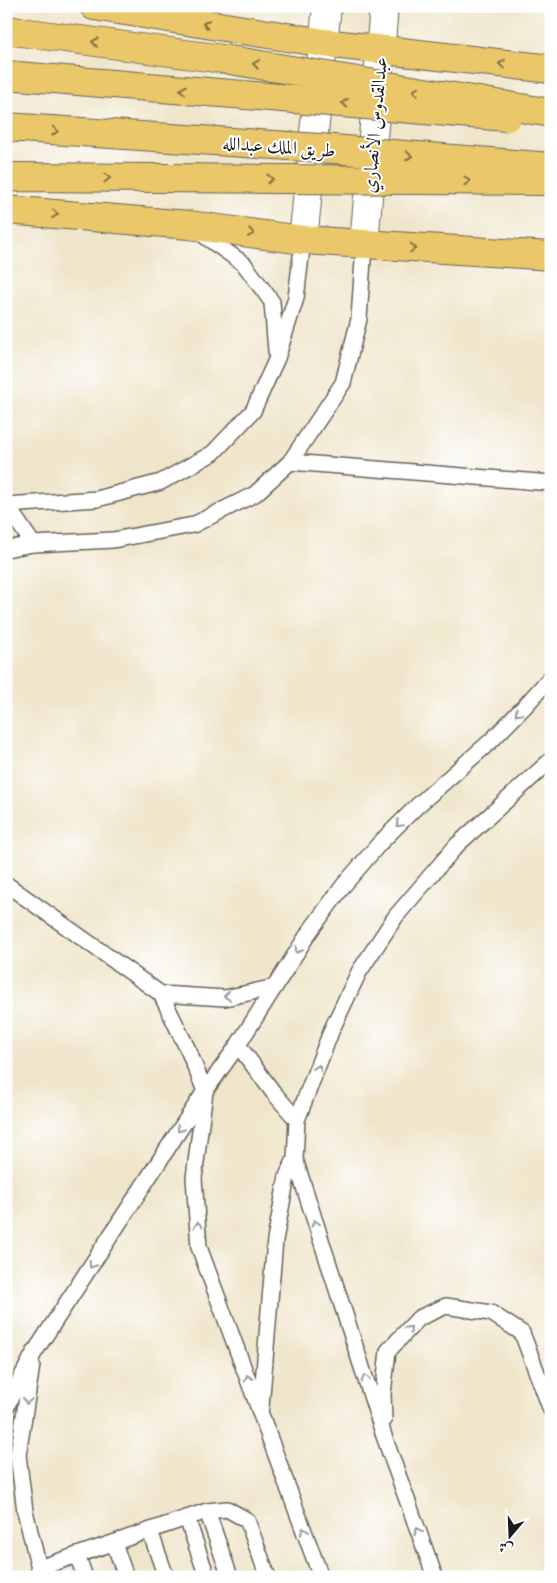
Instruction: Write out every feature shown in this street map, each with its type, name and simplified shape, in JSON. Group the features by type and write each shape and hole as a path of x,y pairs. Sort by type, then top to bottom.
{"main road":[{"path":"94,6 324,43 551,69"},
{"path":"6,30 230,60 551,113"},
{"path":"6,75 551,120"},
{"name":"طريق الملك عبدالله","path":"6,127 551,167"},
{"path":"6,179 17,177 551,181"},
{"path":"6,210 189,225 303,240 551,256"}],"street":[{"path":"303,240 327,6"},
{"name":"عبدالقدوس الأنصاري","path":"364,245 384,6"}],"lane":[{"path":"189,225 244,264 272,302 276,358"},
{"path":"7,505 97,500 161,482 213,453 253,411 276,358 296,298 303,240"},
{"path":"6,549 33,544 113,540 193,525 255,494 290,462 343,383 359,319 364,245"},
{"path":"290,462 551,483"},
{"path":"7,505 33,544"},
{"path":"6,1408 34,1353 205,1091 238,1046 316,923 343,886 379,844 417,806 492,740 551,677"},
{"path":"435,1577 385,1439 295,1159 297,1120 332,1029 359,972 396,916 457,845 551,760"},
{"path":"6,884 161,994 189,1052 205,1091 194,1178 199,1247 321,1577"},
{"path":"161,994 225,998 275,987"},
{"path":"238,1046 297,1120"},
{"path":"260,1411 275,1240 287,1176 295,1159"},
{"path":"385,1439 383,1394 388,1352 419,1318 446,1306 492,1313 522,1333 551,1410"},
{"path":"34,1353 18,1455 25,1511 40,1572 77,1555 207,1511 227,1508 247,1520 268,1577"},
{"path":"207,1511 230,1577"},
{"path":"187,1518 207,1577"},
{"path":"150,1531 166,1577"},
{"path":"114,1543 126,1577"},
{"path":"77,1555 84,1577"}]}
